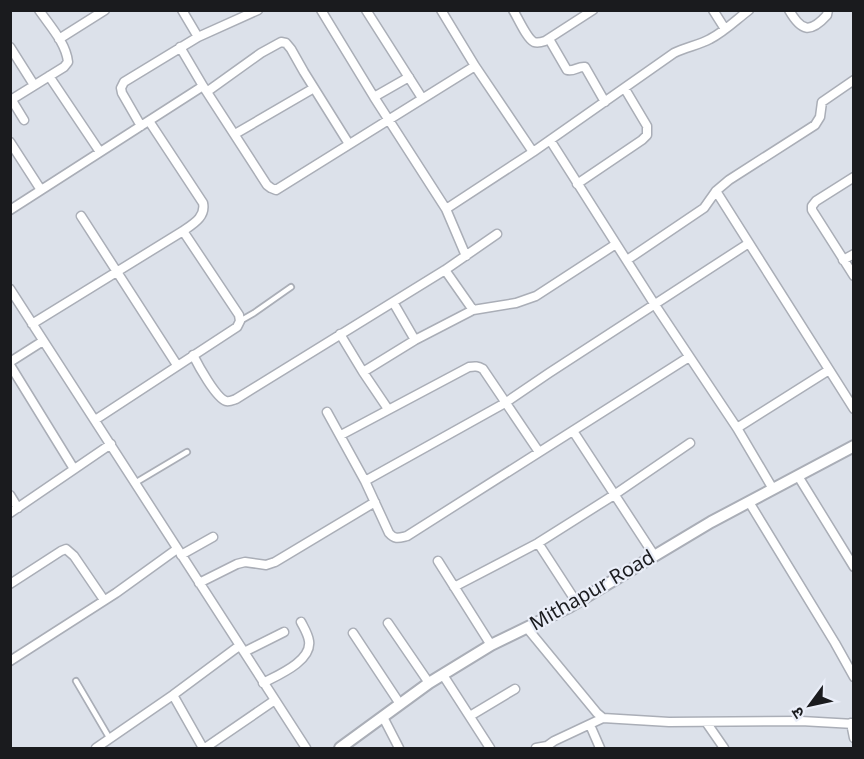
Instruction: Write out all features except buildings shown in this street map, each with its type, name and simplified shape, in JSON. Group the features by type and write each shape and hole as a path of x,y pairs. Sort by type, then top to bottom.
{"street":[{"path":"24,120 13,102 14,98 64,67 68,62 59,39 39,10"},
{"path":"59,39 105,10"},
{"path":"182,10 198,37"},
{"path":"32,324 183,231 203,215 203,203 122,93 122,85 127,79 198,37 258,10"},
{"path":"321,10 374,98 446,209 466,256"},
{"path":"366,10 422,98"},
{"path":"441,10 475,66 533,152"},
{"path":"513,10 528,36 537,43 549,39 593,10"},
{"path":"713,10 725,29"},
{"path":"446,209 533,152 674,53 711,39 749,10"},
{"path":"789,10 799,26 804,28 811,28 818,24 827,15 828,10"},
{"path":"549,39 567,70 573,71 585,67 605,102"},
{"path":"10,210 145,123 281,42 286,43 291,49 349,144"},
{"path":"10,47 34,85"},
{"path":"180,47 267,185 276,190 475,66"},
{"path":"49,76 100,152"},
{"path":"374,98 408,77"},
{"path":"627,260 694,215 709,203 716,192 729,180 815,125 820,117 822,102 852,84"},
{"path":"235,134 314,88"},
{"path":"577,184 646,135 647,126 625,89"},
{"path":"550,140 737,428 773,489"},
{"path":"10,142 41,190"},
{"path":"854,177 816,201 812,206 814,216 854,276"},
{"path":"716,192 854,409"},
{"path":"81,216 177,365"},
{"path":"95,420 237,327 240,321 183,231"},
{"path":"192,355 220,397 225,401 236,399 445,270 497,234"},
{"path":"365,481 505,403 749,243"},
{"path":"363,372 415,340 473,310 516,303 536,296 616,244"},
{"path":"843,260 854,254"},
{"path":"445,270 473,310"},
{"path":"10,290 306,748"},
{"path":"393,302 415,340"},
{"path":"340,334 388,409"},
{"path":"43,341 10,363 74,469"},
{"path":"327,412 365,481 389,532 392,537 400,538 407,536 689,357"},
{"path":"340,435 470,367 479,366 539,452"},
{"path":"737,428 829,370"},
{"path":"573,431 654,555"},
{"path":"454,587 538,543 690,443"},
{"path":"10,495 14,510 111,444"},
{"name":"Mithapur Road","path":"340,748 429,683 491,645 577,603 711,522 854,446"},
{"path":"798,476 854,567"},
{"path":"199,583 237,564 245,562 266,565 275,562 375,502"},
{"path":"749,502 854,677"},
{"path":"10,661 179,552 213,537"},
{"path":"538,543 577,603"},
{"path":"10,584 66,549 74,556 104,600"},
{"path":"438,561 491,645"},
{"path":"263,682 296,665 307,651 309,642 301,622"},
{"path":"388,623 429,683"},
{"path":"527,628 603,718"},
{"path":"96,748 241,649 284,632"},
{"path":"353,633 400,704"},
{"path":"442,675 490,748"},
{"path":"470,716 515,689"},
{"path":"173,694 204,748 274,700"},
{"path":"383,717 399,748"},
{"path":"536,748 547,747 554,741 603,718 669,722 801,721 852,724 854,738"},
{"path":"706,722 724,748"},
{"path":"590,725 600,748"}],"lane":[{"path":"240,321 291,287"},
{"path":"135,483 187,452"},
{"path":"76,681 110,739"}]}
